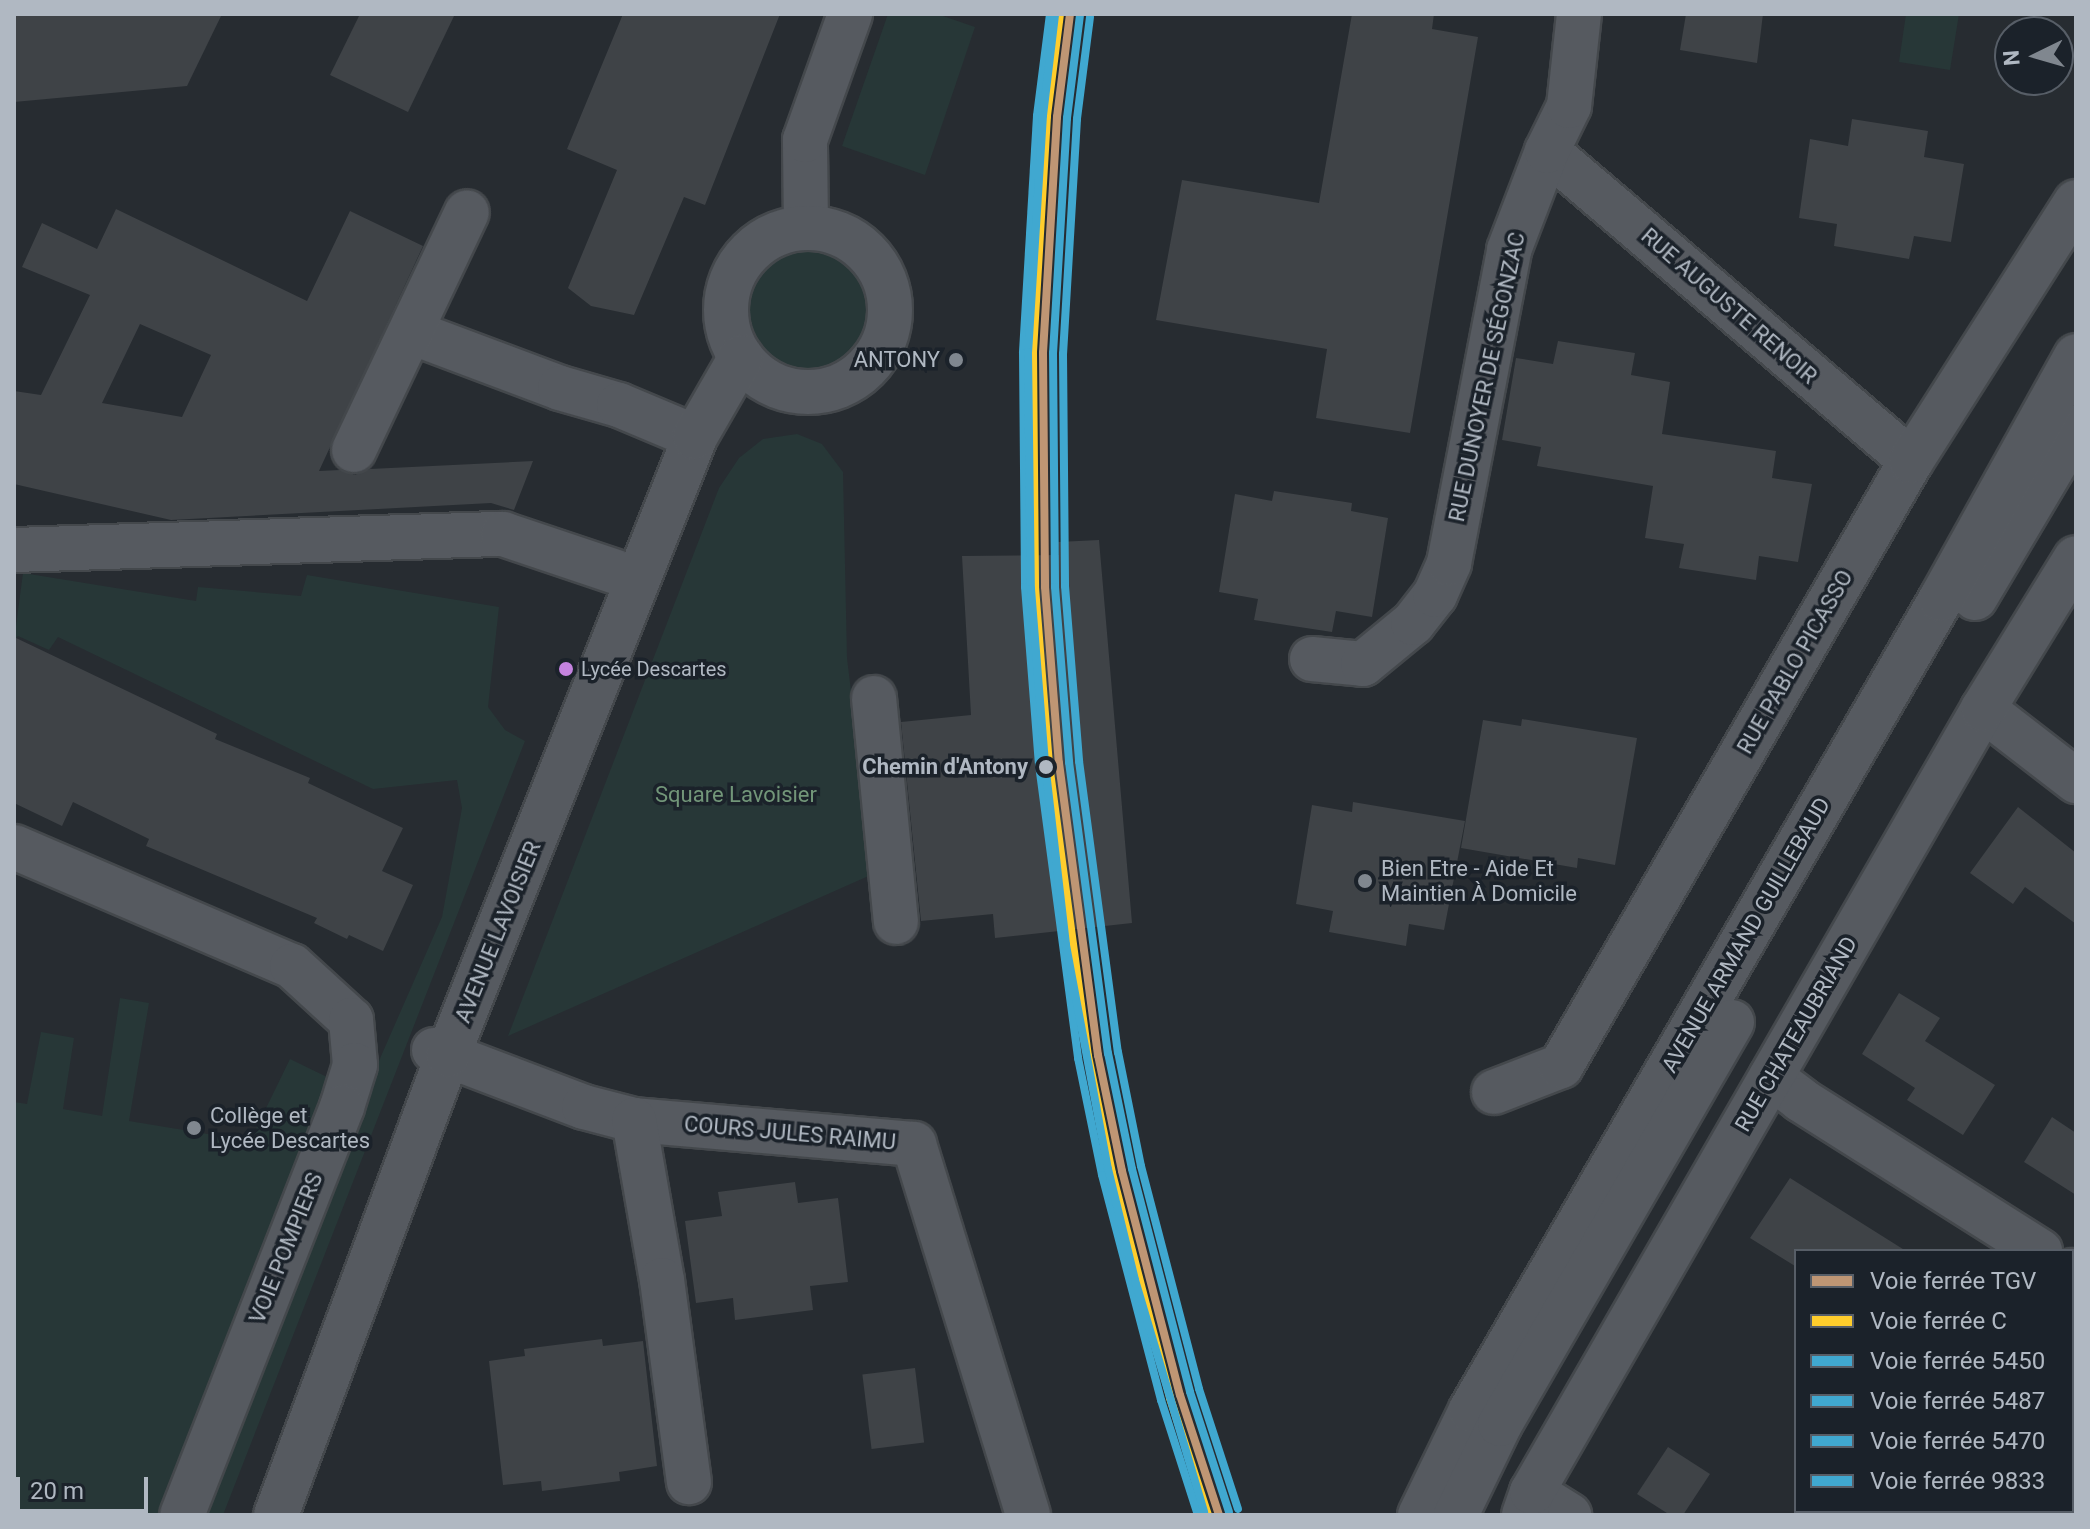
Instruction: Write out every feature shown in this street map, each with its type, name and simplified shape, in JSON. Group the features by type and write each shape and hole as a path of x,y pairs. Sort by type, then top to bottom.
{"street":[{"path":"806,227 805,140 850,14"},
{"name":"RUE DUNOYER DE SÉGONZAC","path":"1312,659 1363,664 1413,623 1435,595 1449,563 1509,250 1547,151 1569,106 1579,14"},
{"name":"RUE AUGUSTE RENOIR","path":"1547,151 1911,461"},
{"name":"RUE PABLO PICASSO","path":"1494,1092 1561,1066 1911,461 2076,202"},
{"path":"354,450 467,212"},
{"path":"806,227 830,230 852,239 870,255 883,275 890,298 889,323 883,346 869,366 851,381 830,390 807,393 763,380 732,345 726,322 727,294 736,268 754,247 766,239 778,232 806,227"},
{"path":"411,332 560,388 619,405 695,437"},
{"name":"AVENUE ARMAND GUILLEBAUD","path":"1420,1515 1471,1410 1941,599 2076,356"},
{"name":"AVENUE LAVOISIER","path":"276,1515 441,1053 695,437 741,357"},
{"name":"AVENUE ARMAND GUILLEBAUD","path":"1456,1515 1508,1410 2015,529 2067,462 2076,428"},
{"path":"14,550 503,534 616,572"},
{"name":"RUE CHATEAUBRIAND","path":"1528,1504 1983,709 2076,558"},
{"path":"874,698 896,922"},
{"path":"1983,709 2076,781"},
{"name":"VOIE POMPIERS","path":"14,847 292,966 351,1020 355,1065 342,1107 182,1515"},
{"name":"COURS JULES RAIMU","path":"441,1053 584,1107 634,1120 914,1144 1028,1515"},
{"path":"1771,1077 1801,1100 2037,1249"},
{"path":"634,1120 662,1280 689,1482"},
{"path":"1528,1504 1569,1515"}],"green space":[{"path":"888,14 937,14 975,27 925,175 842,146"},
{"path":"1906,14 1959,14 1950,70 1899,62"},
{"path":"808,251 830,256 850,268 862,288 867,310 862,332 850,352 830,364 808,369 786,364 766,352 754,332 749,310 754,288 766,268 786,256"},
{"name":"Square Lavoisier","path":"797,434 822,444 843,472 847,658 873,874 508,1036 719,488 739,458 763,439"},
{"path":"23,573 196,601 198,587 301,596 307,575 499,607 488,707 505,730 525,741 223,1515 14,1515 14,1102 27,1104 41,1032 74,1038 63,1109 102,1116 120,998 149,1003 129,1121 250,1141 290,1059 364,1095 442,917 462,808 457,780 373,789 58,637 49,650 18,636 14,641"}],"building":[{"path":"14,14 222,14 187,86 14,102"},
{"path":"360,14 455,14 408,112 330,75"},
{"path":"623,14 780,14 705,205 684,197 634,315 591,306 568,288 617,170 567,149"},
{"path":"1352,14 1434,14 1432,29 1478,37 1410,433 1316,418 1327,349 1156,320 1182,180 1319,203"},
{"path":"1686,14 1763,14 1757,63 1680,50"},
{"path":"1852,119 1928,131 1924,157 1964,164 1951,242 1914,236 1909,259 1834,246 1837,224 1799,218 1810,139 1848,146"},
{"path":"116,209 307,301 350,211 423,246 319,471 340,470 355,475 370,469 533,461 514,510 491,503 171,520 14,484 14,391 41,395 90,295 22,267 42,223 97,249","holes":["140,324 211,355 182,417 102,403"]},
{"path":"1558,341 1635,353 1631,375 1670,382 1662,434 1776,451 1772,478 1812,484 1798,562 1759,556 1756,580 1679,568 1684,544 1645,538 1653,486 1537,466 1541,447 1502,440 1516,358 1553,364"},
{"path":"1274,491 1352,503 1351,511 1388,518 1372,617 1336,611 1332,632 1254,620 1258,599 1219,592 1235,494 1272,501"},
{"path":"1099,540 1132,923 995,938 993,914 921,921 901,722 971,715 962,556 1059,555 1058,542"},
{"path":"14,637 217,734 215,739 310,778 308,783 403,828 382,871 413,885 383,951 349,935 347,939 314,923 317,918 146,846 149,839 73,802 62,826 14,803"},
{"path":"1522,719 1637,738 1615,865 1578,858 1577,868 1461,848 1483,720 1521,726"},
{"path":"1353,802 1465,821 1444,930 1409,924 1406,946 1329,932 1333,911 1296,904 1312,805 1352,812"},
{"path":"2018,807 2076,853 2076,924 2025,887 2013,904 1970,873"},
{"path":"1899,993 1940,1018 1925,1041 1995,1085 1963,1135 1907,1100 1915,1088 1862,1054"},
{"path":"2052,1117 2076,1133 2076,1195 2024,1162"},
{"path":"1790,1178 1903,1249 1794,1249 1794,1265 1750,1238"},
{"path":"795,1182 798,1203 838,1198 848,1282 810,1286 813,1310 735,1320 733,1298 696,1303 685,1221 722,1216 718,1192"},
{"path":"602,1339 603,1346 643,1341 657,1466 619,1472 620,1481 542,1491 541,1481 503,1485 489,1361 525,1356 524,1349"},
{"path":"915,1368 924,1442 872,1449 862,1374"},
{"path":"1668,1447 1710,1474 1683,1515 1670,1515 1637,1494"}],"rail line":[{"name":"5487","path":"1050,14 1037,116 1023,353 1025,587 1039,765 1078,1058 1102,1175 1161,1400 1198,1515"},
{"name":"C","path":"1060,14 1047,116 1033,353 1035,587 1049,764 1088,1056 1112,1173 1170,1398 1208,1515"},
{"name":"TGV","path":"1070,14 1057,117 1043,353 1045,587 1059,763 1098,1055 1122,1171 1180,1395 1219,1515"},
{"name":"9833","path":"1055,15 1043,115 1028,352 1031,589 1045,763 1066,945 1108,1169 1135,1280 1204,1512"},
{"name":"5450","path":"1080,15 1067,118 1053,353 1055,587 1069,762 1108,1053 1132,1169 1190,1392 1229,1512"},
{"name":"5470","path":"1090,17 1077,119 1063,354 1065,586 1079,761 1118,1052 1141,1166 1199,1389 1238,1509"}],"place":[{"name":"ANTONY","path":"956,360"},
{"name":"Lycée Descartes","path":"566,669"},
{"name":"Chemin d'Antony","path":"1046,767"},
{"name":"Bien Etre - Aide Et Maintien À Domicile","path":"1365,881"},
{"name":"Collège et Lycée Descartes","path":"194,1128"}]}
